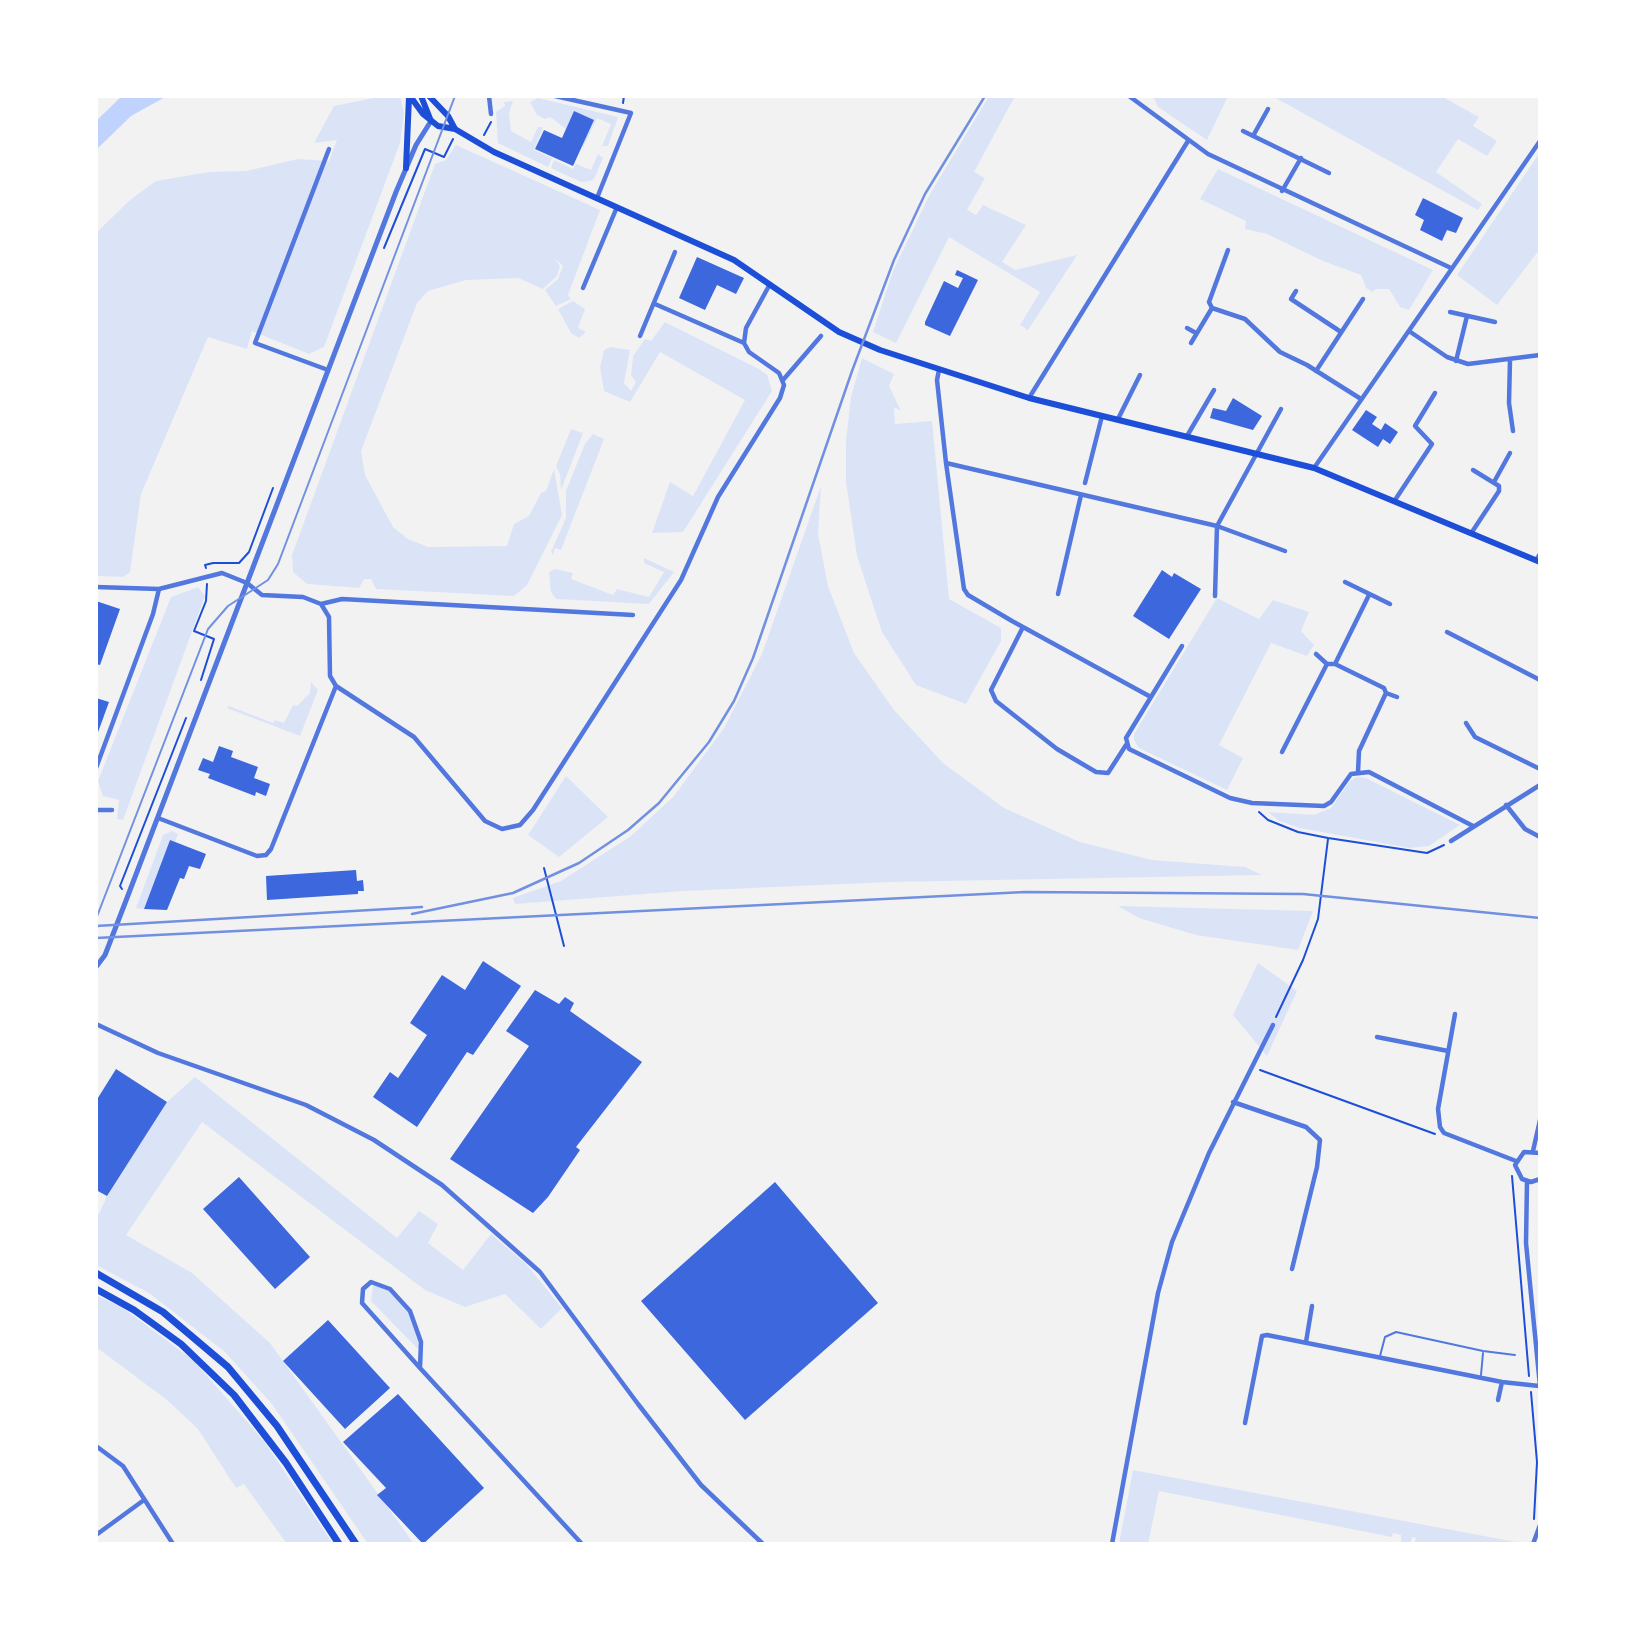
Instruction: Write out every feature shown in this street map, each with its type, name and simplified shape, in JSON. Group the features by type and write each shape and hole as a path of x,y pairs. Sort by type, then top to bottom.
{"highway":[{"path":"96,1273 163,1312 228,1367 278,1426 356,1544"},
{"path":"96,1289 181,1343 234,1395 286,1463 339,1544"}],"main road":[{"path":"410,96 431,121 456,130 494,152 734,260 839,332 880,350 1029,398 1314,468 1538,559"},
{"path":"406,168 410,96"},
{"path":"421,96 431,121"},
{"path":"429,96 448,116 456,130"},
{"path":"431,121 448,116"}],"street":[{"path":"491,96 491,114"},
{"path":"555,96 631,113 597,198"},
{"path":"1130,97 1188,141 1282,191 1451,268"},
{"path":"1253,136 1268,110"},
{"path":"96,967 105,955 124,908 406,168 431,121"},
{"path":"1243,131 1329,173"},
{"path":"1029,398 1188,141"},
{"path":"1314,468 1540,141"},
{"path":"328,370 255,343 329,149"},
{"path":"1282,191 1301,158"},
{"path":"583,288 617,208"},
{"path":"1228,250 1209,302 1212,308 1245,319 1280,352 1361,399"},
{"path":"640,337 675,252"},
{"path":"770,283 746,328 744,342 749,352 772,366 783,380"},
{"path":"1296,291 1292,299 1341,332"},
{"path":"1316,371 1363,299"},
{"path":"654,304 744,342"},
{"path":"1191,343 1212,308"},
{"path":"1450,312 1495,322"},
{"path":"1456,361 1467,316"},
{"path":"1187,328 1196,333"},
{"path":"1409,331 1456,361 1487,364 1540,355"},
{"path":"96,587 159,590 206,575 222,573 247,583 262,595 303,597 321,604 330,617 330,676 336,686 414,737 485,821 502,829 520,825 533,810 681,580 718,497 780,398 783,380 821,336"},
{"path":"1510,360 1509,403 1513,430"},
{"path":"939,370 937,380 946,463 964,590 968,595 1023,627 1149,696"},
{"path":"1118,419 1140,375"},
{"path":"1187,436 1214,390"},
{"path":"1395,500 1432,444 1415,426 1435,393"},
{"path":"1215,596 1217,526 1281,409"},
{"path":"1085,483 1102,415"},
{"path":"1494,482 1510,453"},
{"path":"946,463 1217,526 1285,551"},
{"path":"1472,533 1499,491 1499,486 1473,470"},
{"path":"1058,594 1081,495"},
{"path":"1345,582 1390,604"},
{"path":"96,768 153,614 159,590"},
{"path":"1335,664 1369,595"},
{"path":"321,604 342,599 633,615"},
{"path":"1023,627 991,690 996,701 1057,749 1096,772 1108,773 1127,744"},
{"path":"1447,632 1540,680"},
{"path":"1182,646 1149,696 1126,738 1129,749 1230,798 1252,803 1324,806 1331,802 1344,780 1358,772 1369,772 1473,826"},
{"path":"1315,654 1327,664 1335,664 1397,697"},
{"path":"1282,752 1327,664"},
{"path":"158,818 257,856 265,855 271,849 336,686"},
{"path":"1358,772 1359,751 1387,693"},
{"path":"1466,723 1475,737 1540,769"},
{"path":"1451,841 1540,785"},
{"path":"1506,805 1525,829 1540,837"},
{"path":"96,810 111,810"},
{"path":"1455,1014 1438,1109 1440,1127 1444,1133 1516,1161"},
{"path":"96,1024 158,1053 306,1105 374,1140 453,1194 540,1272 648,1419 701,1485 763,1544"},
{"path":"1112,1544 1158,1293 1172,1242 1233,1102 1273,1025"},
{"path":"1377,1037 1448,1051"},
{"path":"1233,1102 1306,1127 1320,1140 1317,1167 1292,1269"},
{"path":"1533,1151 1540,1120"},
{"path":"1540,1153 1524,1152 1516,1161 1518,1176 1527,1181 1540,1179"},
{"path":"1245,1423 1262,1336 1540,1387 1526,1243 1527,1181"},
{"path":"420,1368 421,1342 410,1311 390,1289 371,1282 363,1289 362,1303 420,1368 582,1544"},
{"path":"1306,1342 1312,1306"},
{"path":"1498,1400 1502,1382"},
{"path":"96,1446 123,1466 173,1544"},
{"path":"96,1535 144,1500"},
{"path":"1534,1544 1537,1524"}],"lane":[{"path":"1380,1357 1385,1337 1396,1332 1483,1352 1515,1355"},
{"path":"1481,1378 1483,1352"}],"path":[{"path":"482,137 491,127 491,114"},
{"path":"425,149 444,157 456,130"},
{"path":"198,687 214,639 194,631 208,593 206,575"},
{"path":"127,898 120,886 190,708"},
{"path":"1252,803 1268,820 1298,832 1328,838 1427,853 1451,841"},
{"path":"1273,1025 1293,984 1318,919 1328,838"},
{"path":"544,868 564,946"},
{"path":"1252,1068 1439,1136"},
{"path":"1509,1169 1526,1339"},
{"path":"1534,1423 1537,1524"}],"shaded area":[{"path":"383,96 400,96 404,114 400,143 324,347 309,354 252,331 247,349 208,337 141,494 130,572 123,577 96,576 96,233 130,200 156,181 209,172 246,171 298,159 329,161 337,140 314,143 334,106"},
{"path":"989,96 1015,96 974,172 985,178 967,210 976,215 983,205 1026,225 1002,262 1015,270 1077,255 1028,330 1020,325 1040,292 949,237 896,343 873,332 893,271 930,194"},
{"path":"1153,96 1228,96 1207,140 1158,107"},
{"path":"1272,96 1441,96 1479,117 1473,126 1497,141 1487,156 1458,139 1436,172 1482,204 1478,210"},
{"path":"538,98 618,117 608,146 602,146 611,124 597,118 583,148 574,111 566,129 550,117 545,119 537,115 530,102"},
{"path":"513,101 509,113 511,131 531,142 538,127 543,127 534,150 552,158 548,167 498,143 496,112 505,106 504,102"},
{"path":"456,145 600,210 568,295 571,299 556,306 545,290 558,279 563,266 554,258 560,266 557,276 543,289 518,278 466,280 428,291 417,303 361,451 365,475 393,527 408,539 428,547 507,546 514,524 529,516 541,493 546,491 554,469 562,515 527,585 514,596 376,589 371,579 364,579 359,588 307,584 293,572 292,555 435,164 446,160"},
{"path":"1540,152 1540,249 1497,305 1457,275"},
{"path":"598,154 603,158 594,179 590,181 581,182 551,168 554,160 573,169 576,164 591,170"},
{"path":"1218,169 1433,270 1409,310 1400,307 1389,289 1375,289 1373,292 1366,288 1361,275 1323,261 1267,234 1245,229 1246,221 1200,199"},
{"path":"573,301 585,309 578,328 586,332 579,338 571,333 558,309"},
{"path":"665,322 759,369 767,375 772,391 683,532 652,533 670,482 693,496 745,400 660,352 630,402 604,391 600,367 604,350 610,347 630,350 624,383 631,391 636,382 631,375 633,356 645,339 651,341"},
{"path":"862,358 894,374 889,386 901,411 894,407 895,424 932,421 949,599 1001,628 1001,641 966,704 916,685 882,632 857,556 846,482 846,441 851,397"},
{"path":"571,429 583,433 561,490 560,474 556,466"},
{"path":"593,434 604,439 561,550 555,548 553,555 551,552 566,518 566,491 585,444"},
{"path":"821,486 818,534 828,586 854,653 894,710 943,763 1004,808 1080,842 1152,860 1245,867 1262,875 890,882 684,891 515,904 513,898 561,881 631,836 674,796 724,728 762,654"},
{"path":"644,558 674,572 649,604 556,599 551,592 549,572 555,569 573,573 571,579 613,595 617,589 649,597 664,572 644,563"},
{"path":"198,587 205,596 123,820 117,819 119,800 103,796 98,781 171,597"},
{"path":"1217,598 1259,619 1273,600 1309,612 1301,631 1314,645 1307,656 1271,643 1219,745 1243,758 1227,790 1139,748 1134,740 1134,734"},
{"path":"311,682 318,690 300,736 227,708 229,706 273,723 275,720 284,723 293,705 297,706 310,693"},
{"path":"566,776 608,817 559,857 528,835"},
{"path":"1356,777 1366,778 1460,825 1429,846 1409,848 1300,828 1279,821 1268,812 1314,815 1331,808 1349,782"},
{"path":"172,831 178,834 175,842 170,840 144,909 136,908 163,835"},
{"path":"1118,906 1313,911 1298,950 1196,935 1139,918"},
{"path":"1258,963 1297,991 1267,1056 1233,1015"},
{"path":"195,1077 397,1238 419,1211 438,1224 428,1243 463,1270 491,1234 526,1264 562,1308 541,1329 505,1294 465,1307 425,1290 202,1122 126,1235 192,1273 270,1343 414,1544 368,1544 272,1404 225,1352 149,1293 96,1265 96,1213 99,1214 107,1196 167,1102"},
{"path":"373,1285 389,1290 411,1314 422,1340 423,1354 371,1301"},
{"path":"96,1295 123,1308 193,1360 264,1441 333,1544 287,1544 244,1484 236,1488 198,1429 167,1400 96,1347"},
{"path":"1133,1470 1521,1543 1426,1544 1415,1542 1416,1538 1412,1537 1410,1544 1401,1544 1401,1535 1393,1533 1392,1537 1159,1491 1148,1544 1119,1544"}],"water":[{"path":"122,96 167,96 131,116 96,150 96,121"}],"building":[{"path":"574,111 594,120 573,166 535,149 544,130 562,138"},
{"path":"1423,198 1463,218 1456,233 1447,230 1442,241 1420,230 1424,220 1415,215"},
{"path":"697,257 744,278 736,294 717,285 705,310 679,298"},
{"path":"957,270 978,280 950,336 925,325 925,322 944,281 958,288 963,278 955,275"},
{"path":"1233,398 1262,416 1253,430 1210,418 1213,408 1226,411"},
{"path":"1366,410 1377,417 1372,424 1381,430 1385,423 1398,432 1390,444 1383,439 1378,447 1352,430"},
{"path":"1162,570 1172,577 1174,573 1201,589 1169,639 1133,616"},
{"path":"96,601 120,609 100,665 96,664"},
{"path":"96,698 109,702 97,735 96,735"},
{"path":"219,746 233,751 231,757 258,767 254,778 270,784 266,796 256,792 255,796 208,778 210,774 198,770 203,758 213,762"},
{"path":"170,840 206,854 200,869 189,866 184,879 180,878 167,910 144,909"},
{"path":"356,870 357,881 363,880 364,891 358,891 358,894 267,900 266,876"},
{"path":"483,961 521,986 473,1055 467,1052 417,1127 373,1097 390,1072 398,1078 427,1035 410,1023 442,975 465,990"},
{"path":"535,990 559,1004 565,997 574,1003 570,1011 642,1062 576,1147 580,1150 548,1197 533,1213 450,1159 529,1046 506,1031"},
{"path":"116,1069 167,1102 107,1196 96,1190 96,1101"},
{"path":"239,1177 310,1257 275,1289 203,1209"},
{"path":"775,1182 878,1303 745,1420 641,1301"},
{"path":"328,1320 390,1388 345,1429 283,1361"},
{"path":"398,1394 484,1488 423,1544 377,1495 386,1488 343,1442"}],"tram line":[{"path":"96,919 208,629 228,606 268,580 278,564 455,96"}],"railway":[{"path":"412,914 513,893 579,863 628,830 659,803 709,742 734,701 753,658 852,371 894,260 925,194 985,96"},
{"path":"96,938 1025,892 1303,894 1540,918"},
{"path":"96,926 422,907"}]}
